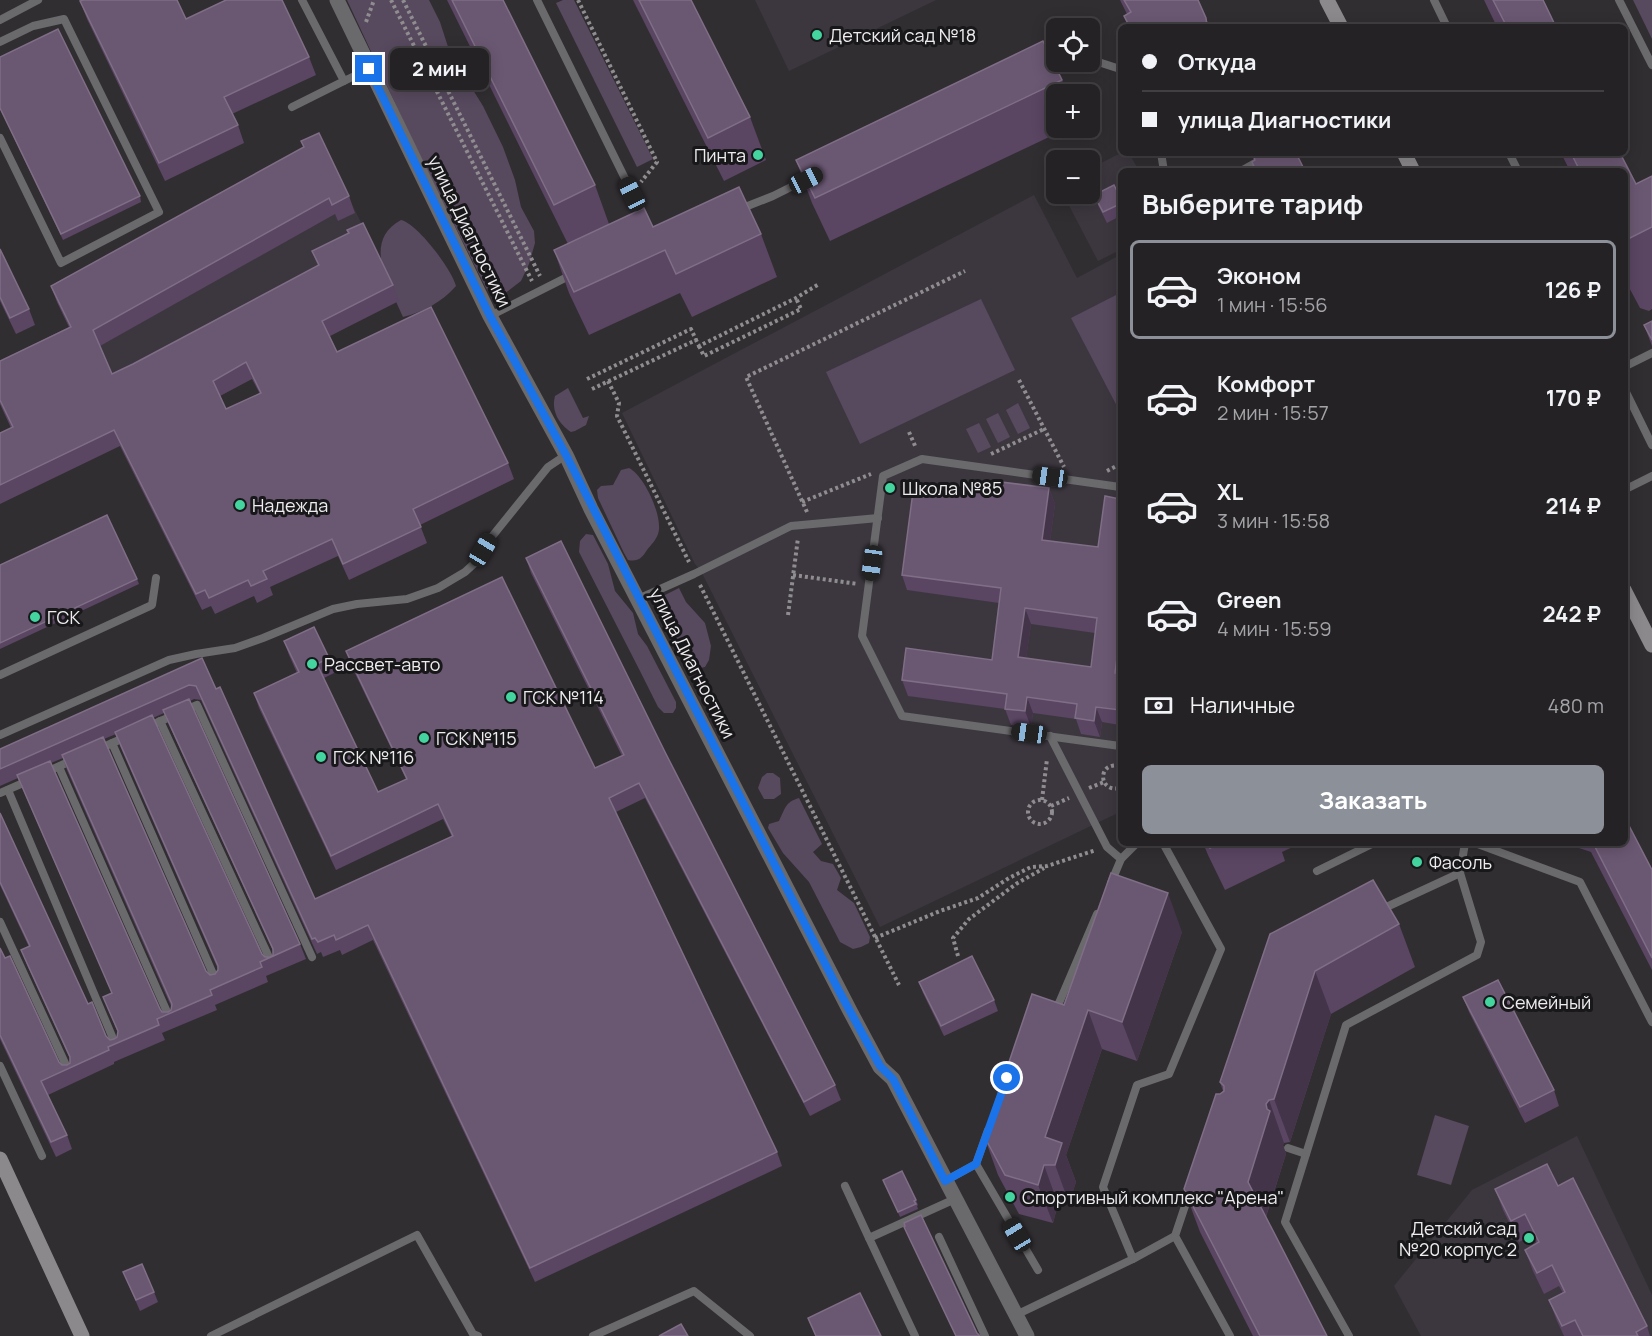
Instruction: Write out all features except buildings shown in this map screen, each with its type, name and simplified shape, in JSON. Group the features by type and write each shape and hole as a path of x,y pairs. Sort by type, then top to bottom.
{"street":[{"name":"улица Диагностики","path":"337,0 490,316 566,455 850,1011 880,1066 893,1079 1027,1336"},
{"path":"1327,0 1339,24"},
{"path":"1628,599 1652,645"},
{"path":"0,1159 82,1336"}],"lane":[{"path":"0,20 38,0"},
{"path":"302,0 344,81"},
{"path":"537,0 647,223"},
{"path":"1434,0 1446,24"},
{"path":"1619,0 1652,64"},
{"path":"0,42 33,26 64,19 159,212 61,263 0,138"},
{"path":"1035,68 1046,62"},
{"path":"1100,63 1118,68"},
{"path":"292,107 369,69"},
{"path":"1246,168 1268,156"},
{"path":"735,211 773,196 822,171"},
{"path":"490,316 578,272"},
{"path":"1628,365 1652,353"},
{"path":"1628,396 1652,445"},
{"path":"0,735 169,660 236,648 333,609 407,599 438,588 465,572 477,561 490,539 548,467 566,455"},
{"path":"1118,487 922,459 883,476 862,636 902,716 1118,746"},
{"path":"1628,488 1652,476"},
{"path":"638,599 792,526 878,518"},
{"path":"0,675 152,606 156,578"},
{"path":"91,753 197,705 312,957"},
{"path":"160,721 273,966"},
{"path":"1050,736 1107,847 1120,859"},
{"path":"112,743 217,984"},
{"path":"80,757 4,792 117,1048"},
{"path":"59,767 171,1021"},
{"path":"1108,891 1120,859 1134,846"},
{"path":"1132,1259 1103,1187 1137,1084 1169,1074 1221,949 1165,846"},
{"path":"1317,872 1368,846"},
{"path":"1349,1336 1285,1222 1346,1025 1477,955 1481,942 1460,873 1464,846"},
{"path":"1483,846 1580,882 1652,1022"},
{"path":"1376,912 1460,873"},
{"path":"1045,1015 1059,1003 1103,901"},
{"path":"0,922 70,1074"},
{"path":"0,1066 42,1156"},
{"path":"945,1181 976,1164 991,1121"},
{"path":"1288,1148 1306,1154"},
{"path":"976,1164 1038,1270"},
{"path":"1016,1315 1175,1236 1194,1180"},
{"path":"845,1186 915,1336"},
{"path":"869,1239 955,1199"},
{"path":"211,1336 417,1235 473,1334 478,1336"},
{"path":"1175,1236 1230,1336"},
{"path":"939,1238 985,1336"},
{"path":"593,1336 694,1292 750,1336"}],"path":[{"path":"391,0 538,292"},
{"path":"403,0 546,288"},
{"path":"578,0 657,162 632,194"},
{"path":"812,524 746,377 965,271"},
{"path":"699,346 796,298 819,284"},
{"path":"587,379 691,329 704,356 801,309 796,298"},
{"path":"592,389 696,340"},
{"path":"1019,380 1071,480"},
{"path":"608,381 619,403 617,416 899,986"},
{"path":"968,466 1044,429"},
{"path":"802,502 874,473 883,476"},
{"path":"788,615 799,525"},
{"path":"793,575 869,585"},
{"path":"1042,800 1050,736"},
{"path":"1118,766 1107,767 1103,775 1108,786 1118,788"},
{"path":"1042,800 1049,804 1052,811 1047,821 1040,824 1029,818 1027,810 1031,802 1042,800"},
{"path":"957,956 953,938 969,919 1016,884 1047,866 1107,847"},
{"path":"875,938 978,898 1031,867 1047,866"}],"shaded area":[{"path":"347,0 429,0 440,22 450,53 483,106 503,147 515,180 521,207 534,231 535,243 521,281 500,297 491,295 486,288 417,150"},
{"path":"563,0 574,0 653,159 637,167 556,3"},
{"name":"Детский сад №18","path":"755,0 936,0 789,71"},
{"path":"1633,0 1652,0 1652,39"},
{"path":"325,149 369,239 347,327 126,447 57,302"},
{"path":"1118,154 1131,156 1137,168 1118,168 1118,251 1098,261 1068,204 1100,204 1100,164"},
{"name":"Школа №85","path":"1034,195 1077,278 1118,256 1118,813 880,927 701,571 695,564 622,413"},
{"path":"401,220 425,238 448,270 456,286 432,306 403,317 386,278 381,252 383,240 389,229"},
{"path":"1118,294 1118,408 1071,318"},
{"path":"981,299 1015,370 860,444 826,372"},
{"path":"568,388 583,418 589,416 586,425 571,432 560,421 554,407 555,396"},
{"path":"1018,403 1030,428 1018,434 1006,410"},
{"path":"998,413 1010,437 998,443 986,419"},
{"path":"979,423 991,447 978,453 966,429"},
{"path":"629,468 641,479 646,488 655,508 659,527 653,542 637,560 628,560 624,553 598,498 597,490 601,486 613,485 621,470"},
{"path":"586,534 593,535 608,564 615,591 633,613 638,634 647,646 676,702 673,713 664,713 658,707 579,552 580,541"},
{"path":"679,588 686,602 705,623 711,646 709,660 705,667 696,669 675,648 670,640 676,627 655,603 659,598"},
{"path":"767,773 773,773 780,778 781,794 774,799 764,799 758,788 762,777"},
{"path":"799,798 822,844 813,852 821,861 833,864 841,878 837,890 854,903 870,937 869,943 861,947 853,949 840,942 809,882 783,853 768,828 769,824 779,821 788,804"},
{"path":"1435,1115 1469,1126 1451,1185 1417,1175"},
{"name":"Детский сад №20 корпус 2","path":"1577,1136 1652,1295 1652,1336 1421,1336 1394,1286 1472,1190"}],"place":[{"name":"Детский сад №18","path":"817,35"},
{"name":"Пинта","path":"758,155"},
{"name":"Школа №85","path":"890,488"},
{"name":"Надежда","path":"240,505"},
{"name":"ГСК","path":"35,617"},
{"name":"Рассвет-авто","path":"312,664"},
{"name":"ГСК №114","path":"511,697"},
{"name":"ГСК №115","path":"424,738"},
{"name":"ГСК №116","path":"321,757"},
{"name":"Фасоль","path":"1417,862"},
{"name":"Семейный","path":"1490,1002"},
{"name":"Спортивный комплекс \"Арена\"","path":"1010,1197"},
{"name":"Детский сад №20 корпус 2","path":"1529,1238"}],"route":[{"path":"369,69 490,316 566,455 591,509 839,991 880,1066 893,1079 945,1181 976,1164 1007,1078"}]}
